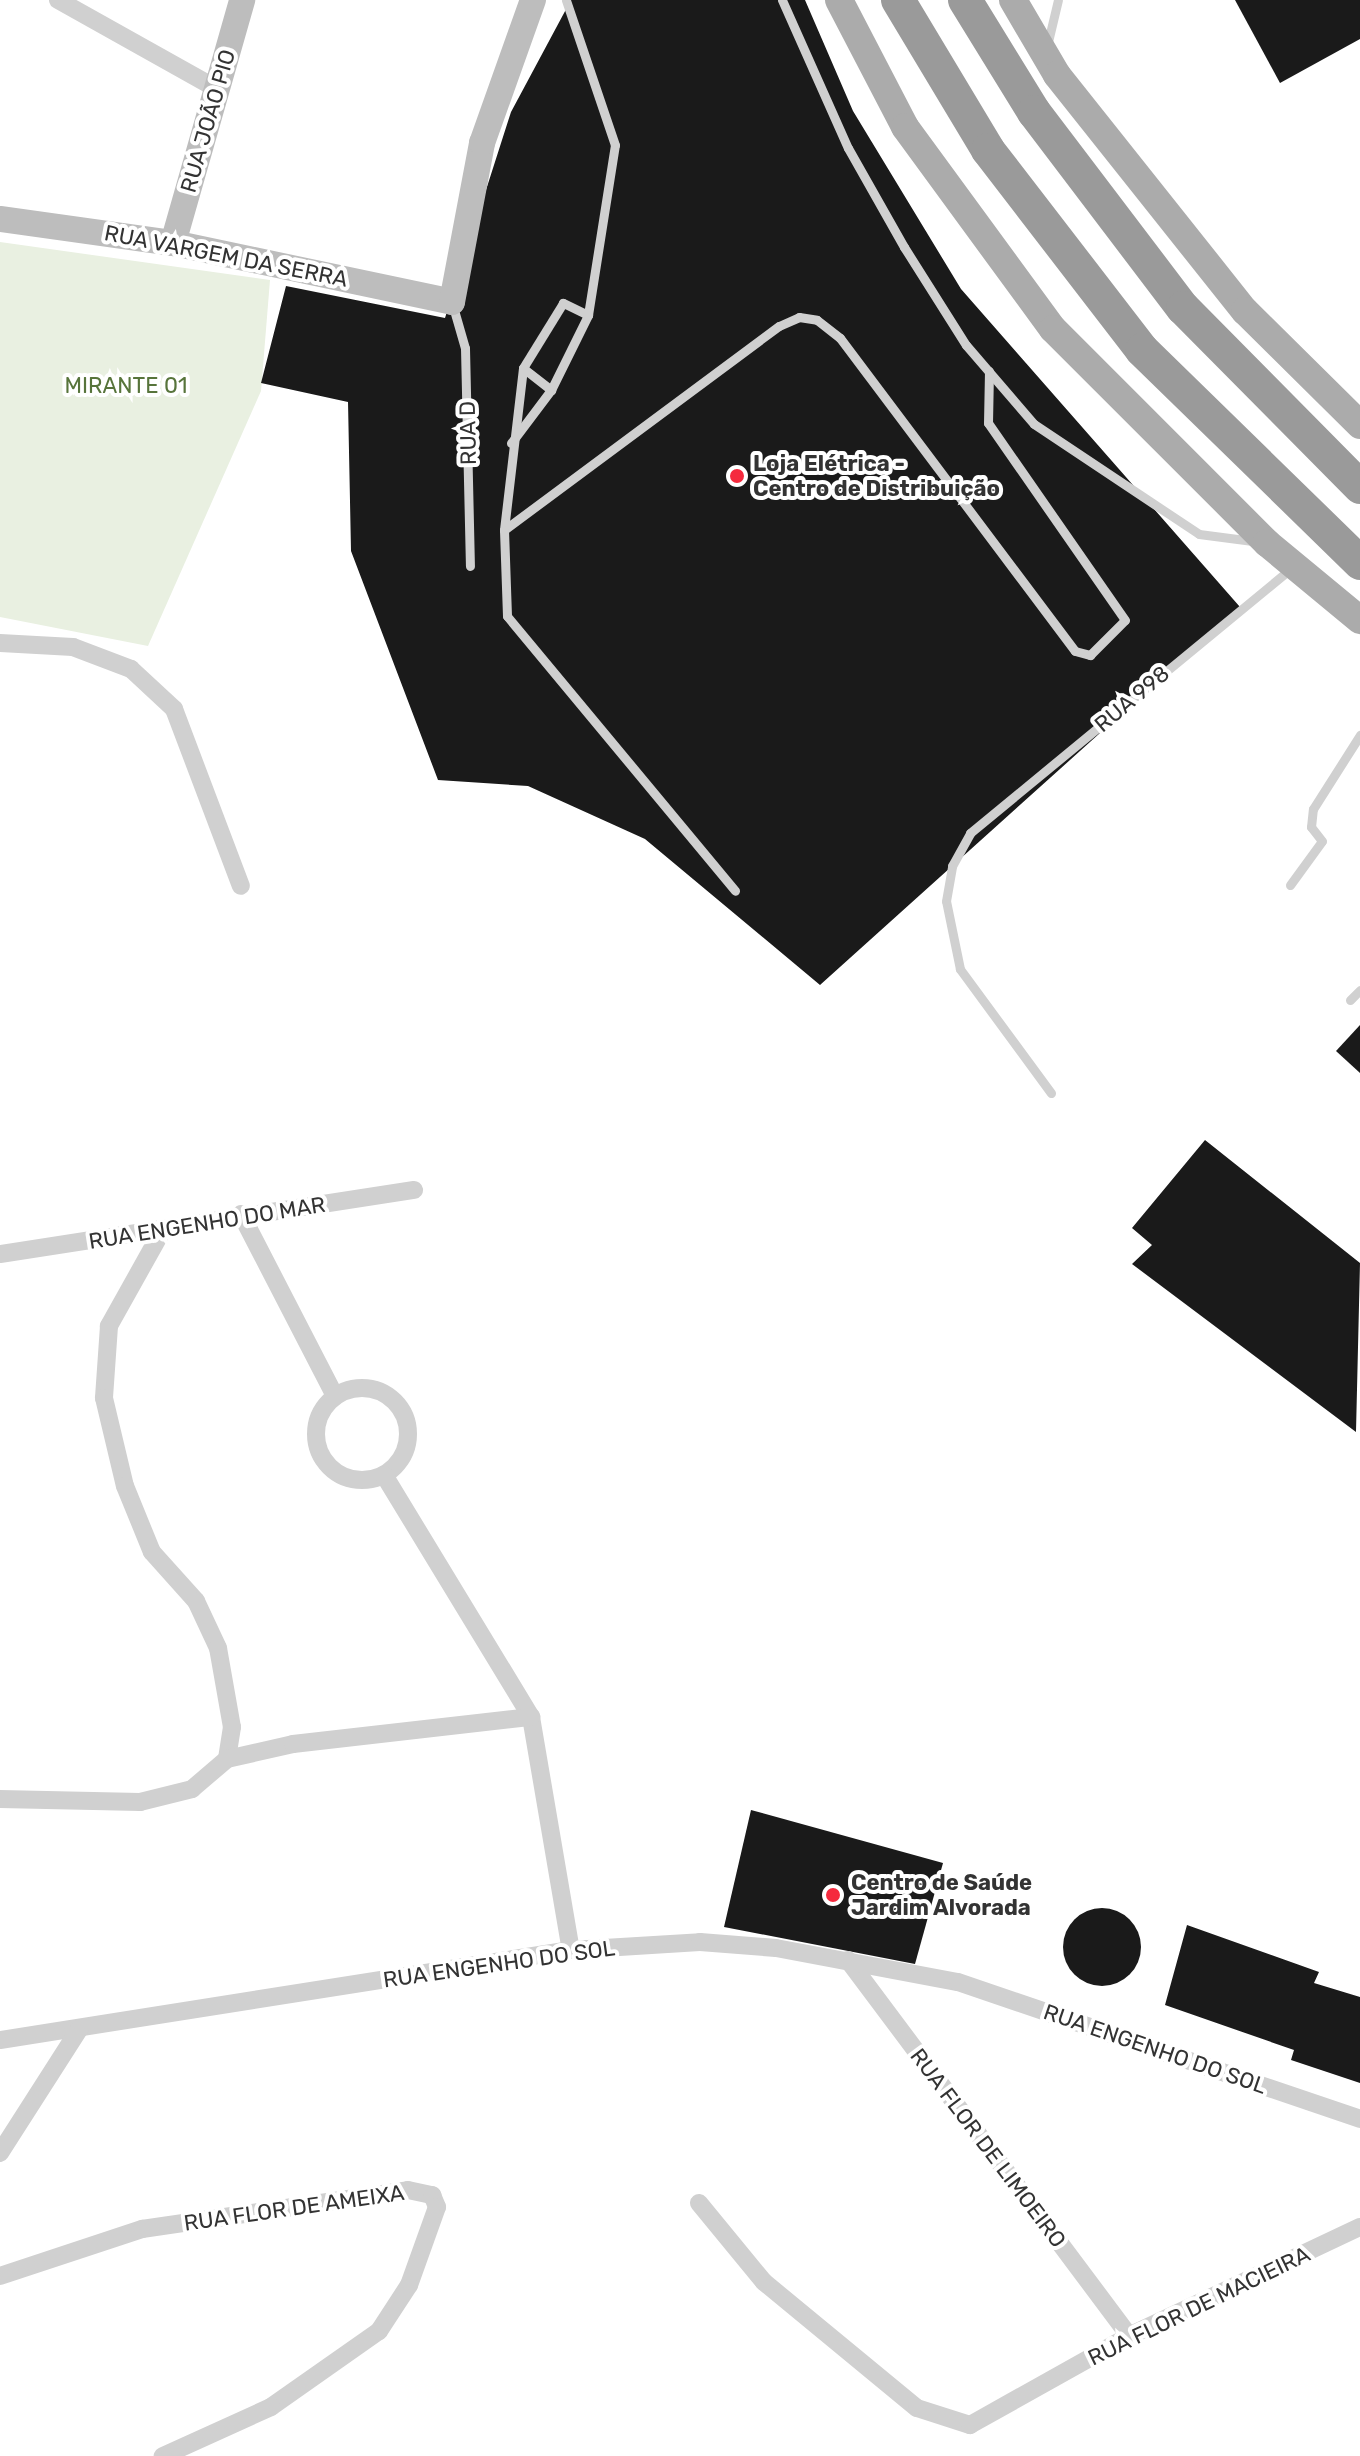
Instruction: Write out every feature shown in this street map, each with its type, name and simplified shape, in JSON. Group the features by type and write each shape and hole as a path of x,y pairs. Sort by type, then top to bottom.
{"highway":[{"path":"898,0 988,150 1142,350 1360,563"},
{"path":"965,0 1034,112 1183,308 1360,487"}],"main road":[{"path":"839,0 905,127 1053,329 1267,543 1360,620"},
{"path":"1013,0 1057,75 1245,311 1360,425"}],"street":[{"path":"58,0 217,89"},
{"name":"RUA JOÃO PIO","path":"173,243 242,0"},
{"path":"452,302 482,143 533,0"},
{"name":"RUA VARGEM DA SERRA","path":"0,219 173,243 452,302"},
{"path":"0,643 73,647 117,663 174,709 241,886"},
{"name":"RUA ENGENHO DO MAR","path":"0,1254 162,1231 241,1214 414,1190"},
{"path":"241,1214 335,1396"},
{"path":"162,1231 109,1326 104,1398 125,1486 152,1552 196,1601 218,1648 232,1727 227,1759"},
{"path":"365,1387 394,1401 404,1414 405,1450 384,1475 341,1476 319,1453 316,1422 335,1396 365,1387"},
{"path":"384,1475 531,1717 571,1950"},
{"path":"0,1799 140,1802 192,1789 227,1759 531,1717"},
{"name":"RUA ENGENHO DO SOL","path":"0,2040 571,1950 700,1942 848,1960 958,1982 1360,2119"},
{"name":"RUA FLOR DE LIMOEIRO","path":"848,1960 1129,2336"},
{"path":"0,2153 80,2028"},
{"name":"RUA FLOR DE AMEIXA","path":"0,2276 142,2229 408,2190 432,2195 437,2207 409,2285 379,2331 271,2407 163,2456"},
{"name":"RUA FLOR DE MACIEIRA","path":"699,2203 764,2282 917,2408 953,2424 980,2423 1129,2336 1360,2227"}],"lane":[{"path":"510,445 551,390 588,315 615,145 566,0"},
{"path":"782,0 855,160 904,247 989,371 1034,424 1199,534 1267,543"},
{"path":"1057,75 1047,48 1058,0"},
{"name":"RUA D","path":"452,302 465,348 470,566"},
{"path":"588,315 563,303 523,368 510,445 504,530 507,616 735,891"},
{"path":"504,530 779,326 799,317 817,320 840,338 1075,651 1090,655 1125,620 988,423 989,371"},
{"path":"523,368 551,390"},
{"name":"RUA 998","path":"1051,1093 960,969 946,901 952,866 970,833 1294,565"},
{"path":"1290,885 1322,841 1311,827 1313,809 1360,735"},
{"path":"1350,1000 1360,990"}],"green space":[{"name":"MIRANTE 01","path":"0,242 270,280 261,391 148,646 0,617"}],"building":[{"name":"Loja Elétrica - Centro de Distribuição","path":"571,0 805,0 853,111 961,289 1240,607 820,985 645,839 528,786 438,780 351,551 348,402 261,383 286,286 445,318 511,112"},
{"path":"1235,0 1360,0 1360,39 1280,83"},
{"path":"1360,1025 1360,1073 1336,1051"},
{"path":"1205,1140 1360,1263 1356,1432 1132,1264 1152,1245 1132,1228"},
{"name":"Centro de Saúde Jardim Alvorada","path":"751,1810 943,1863 915,1964 724,1927"},
{"path":"1094,1908 1110,1908 1124,1914 1135,1925 1141,1947 1135,1969 1124,1980 1110,1986 1094,1986 1080,1980 1069,1969 1063,1955 1063,1939 1069,1925 1080,1914"},
{"path":"1187,1925 1319,1972 1314,1983 1360,1997 1360,2083 1291,2060 1294,2050 1165,2005"}],"place":[{"name":"Loja Elétrica - Centro de Distribuição","path":"737,476"},
{"name":"Centro de Saúde Jardim Alvorada","path":"833,1895"}]}
